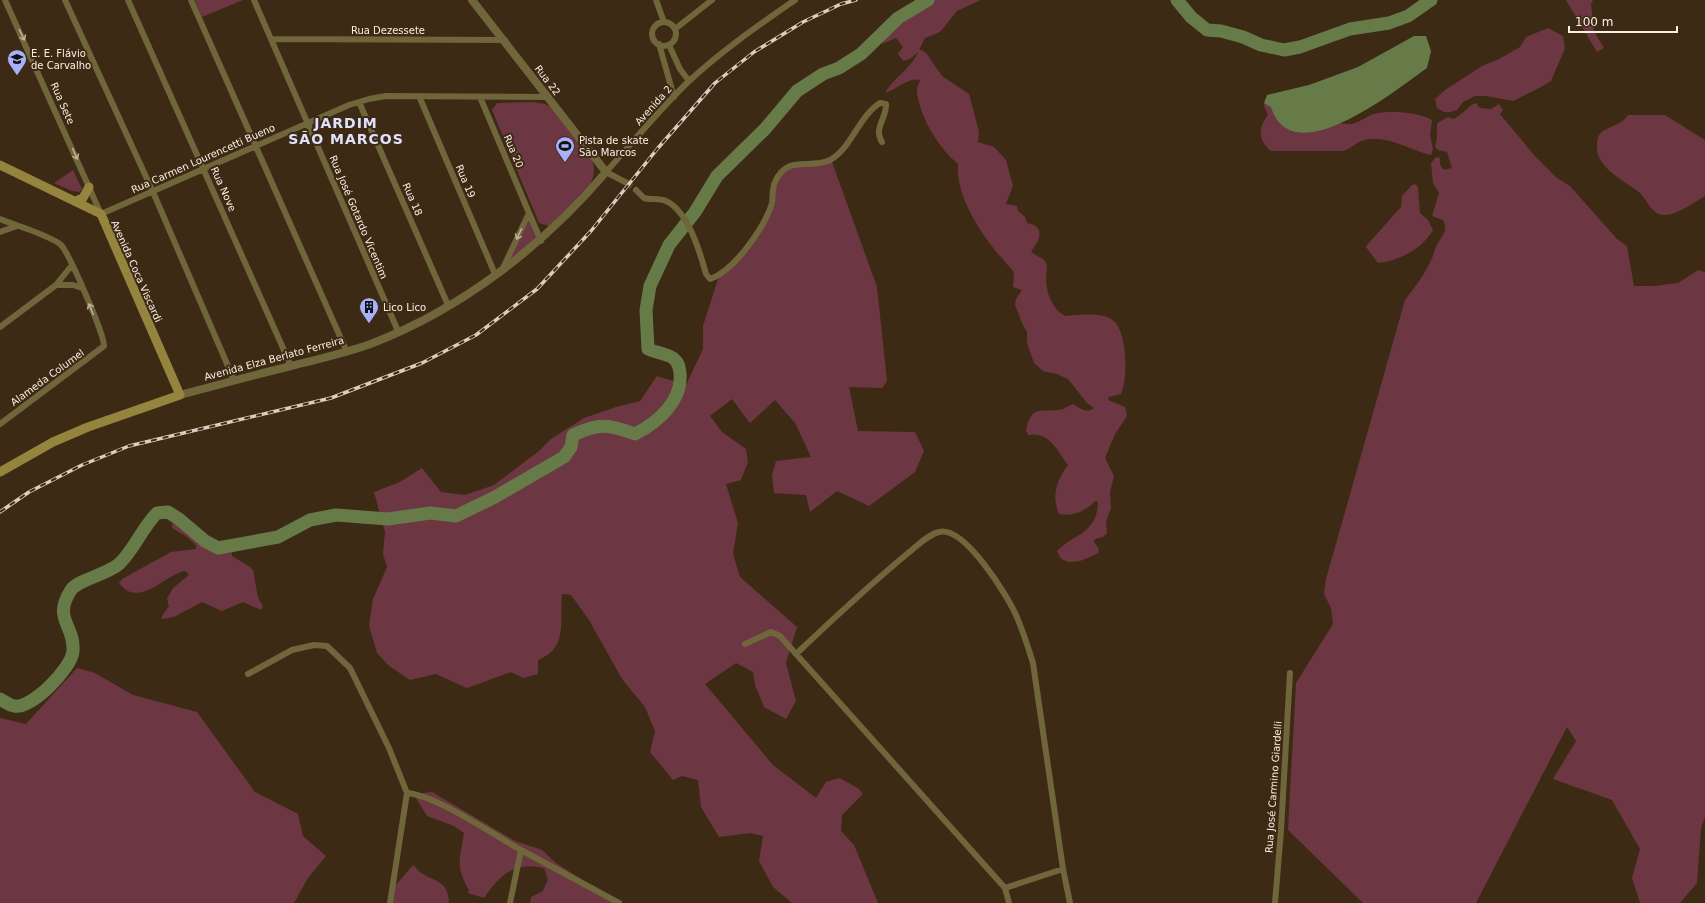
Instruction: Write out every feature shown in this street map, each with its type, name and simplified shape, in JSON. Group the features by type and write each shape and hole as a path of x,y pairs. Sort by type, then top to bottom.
{"main road":[{"name":"Avenida Coca Viscardi","path":"0,165 101,214 180,395"},
{"path":"76,201 83,198 88,187"},
{"name":"Avenida Elza Berlato Ferreira","path":"0,472 53,442 88,427 180,395"}],"street":[{"name":"Rua Sete","path":"5,0 101,214"},
{"path":"65,0 153,192 234,380"},
{"name":"Rua Nove","path":"128,0 291,366"},
{"path":"191,0 346,350"},
{"name":"Rua José Gotardo Vicentim","path":"254,0 398,331"},
{"name":"Rua 22","path":"472,0 505,40 606,172"},
{"path":"656,0 664,22 672,25 675,29 675,38 669,45"},
{"path":"675,29 712,0"},
{"name":"Avenida 2","path":"541,241 585,197 689,81 752,30 795,0"},
{"path":"664,22 655,27 653,31 655,41 659,44 674,97"},
{"name":"Rua Dezessete","path":"271,39 505,40"},
{"path":"659,44 669,45"},
{"path":"669,45 680,69 689,81"},
{"name":"Rua Carmen Lourencetti Bueno","path":"101,214 359,102 386,96 548,98"},
{"name":"Rua 19","path":"419,96 495,274"},
{"name":"Rua 20","path":"480,97 541,241"},
{"name":"Rua 18","path":"359,102 448,305"},
{"path":"636,190 644,198 665,200 673,206 684,219 692,234 706,274 710,279 719,276 735,263 754,239 772,203 775,182 784,168 798,163 815,164 830,159 841,151 871,108 880,103 886,104 886,111 879,129 879,136 882,142"},
{"path":"606,172 627,182"},
{"path":"503,268 529,213"},
{"path":"0,219 61,245 82,288"},
{"path":"0,232 17,226"},
{"name":"Avenida Elza Berlato Ferreira","path":"180,395 372,343 428,317 448,305 541,241"},
{"path":"0,327 56,285 72,265"},
{"path":"56,285 73,285 82,288"},
{"name":"Alameda Columel","path":"0,424 104,346 82,288"},
{"path":"796,654 883,574 927,538 939,531 954,534 992,574 1015,613 1024,632 1033,663 1063,869 1070,903"},
{"path":"745,644 771,632 775,633 796,654 1005,888 1009,903"},
{"path":"248,674 292,650 314,644 327,646 350,668 389,748 406,793 390,903"},
{"name":"Rua José Carmino Giardelli","path":"1275,903 1281,830 1290,673"},
{"path":"406,793 420,794 619,903"},
{"path":"510,903 521,850"},
{"path":"1005,888 1063,869"}],"shaded area":[{"path":"195,0 243,0 202,17"},
{"path":"922,0 981,0 957,11 940,32 925,38 919,50 926,53 942,76 969,94 979,132 978,142 994,147 1006,160 1013,186 1006,204 1017,206 1018,211 1025,217 1027,223 1037,227 1039,230 1039,238 1031,251 1043,259 1046,263 1047,289 1053,305 1065,316 1088,314 1101,315 1111,319 1117,324 1121,332 1125,354 1125,377 1121,394 1109,397 1108,400 1125,407 1127,416 1115,434 1105,458 1114,476 1110,492 1111,508 1106,522 1107,533 1103,537 1095,539 1094,542 1099,549 1098,553 1076,562 1065,561 1060,557 1057,551 1089,527 1094,521 1097,513 1098,502 1095,501 1088,508 1074,514 1059,514 1055,500 1056,488 1068,465 1052,443 1042,436 1028,435 1026,430 1028,422 1036,412 1060,410 1073,404 1086,410 1091,410 1094,408 1087,403 1068,379 1057,374 1043,371 1034,363 1027,343 1027,332 1015,305 1016,299 1022,290 1013,287 1014,272 995,250 968,208 962,193 958,164 937,141 926,122 917,91 920,80 911,80 885,93 911,63 918,52 910,59 903,61 898,54 903,47 896,38 882,44 885,36 892,23 902,13"},
{"path":"1566,0 1593,0 1591,4 1594,31 1604,48 1597,52"},
{"path":"1548,28 1563,36 1565,48 1551,81 1513,101 1486,96 1475,96 1463,102 1457,110 1444,112 1437,108 1435,99 1445,90 1482,66 1499,59 1520,47 1526,37"},
{"path":"1414,36 1426,36 1431,51 1427,68 1393,93 1346,121 1322,130 1300,133 1283,126 1271,107 1264,103 1267,95 1309,85 1358,67"},
{"path":"532,102 545,104 551,107 581,142 594,166 594,174 590,184 555,222 549,226 539,223 492,110 497,103"},
{"path":"1265,102 1317,119 1348,124 1355,123 1374,114 1388,112 1404,112 1419,115 1432,120 1430,135 1433,149 1431,155 1395,142 1368,139 1343,151 1271,151 1264,143 1261,134 1262,124 1268,115 1264,106"},
{"path":"1476,103 1480,108 1491,109 1499,104 1503,110 1500,114 1534,155 1557,178 1570,186 1617,239 1627,246 1634,286 1654,286 1678,283 1698,270 1705,272 1705,817 1701,828 1697,883 1680,903 1640,903 1632,878 1640,849 1612,800 1553,779 1576,741 1567,727 1476,903 1363,903 1288,830 1296,683 1333,624 1331,608 1324,594 1326,579 1405,300 1426,270 1445,230 1443,220 1432,216 1439,193 1433,183 1431,163 1436,157 1440,158 1440,165 1444,170 1452,168 1447,152 1438,150 1435,147 1437,138 1437,123 1448,117 1453,119 1456,118"},
{"path":"1628,115 1665,115 1705,140 1705,196 1685,208 1669,215 1656,213 1640,193 1608,169 1598,154 1598,138 1603,131 1625,119"},
{"path":"831,159 877,287 887,381 882,388 849,387 858,431 915,432 924,451 915,472 869,506 837,491 810,512 806,495 774,493 772,475 776,461 811,457 795,423 775,400 750,423 732,399 710,416 722,432 746,449 748,462 741,480 726,484 738,523 733,554 740,577 797,627 786,663 796,701 786,719 764,707 755,685 753,672 736,663 705,684 773,765 816,798 826,782 839,778 858,788 863,794 842,815 841,831 854,845 878,903 792,903 773,887 759,861 763,836 750,833 719,837 701,807 698,780 682,776 673,780 650,752 655,731 645,707 622,679 589,620 571,595 562,594 561,624 558,641 548,655 538,660 538,674 523,678 511,672 467,688 436,674 410,680 388,665 377,653 369,626 373,599 387,567 383,554 385,532 374,492 400,482 422,468 441,492 465,495 494,485 539,451 551,439 584,418 616,407 640,401 657,376 686,385 703,349 703,326 719,276 753,239 772,203 775,182 784,168"},
{"path":"73,170 82,189 79,192 72,191 54,183"},
{"path":"1415,184 1418,187 1420,213 1428,220 1433,230 1423,243 1409,253 1394,260 1378,263 1366,247 1401,207 1402,196 1412,185"},
{"path":"529,220 537,237 535,242 510,259"},
{"path":"173,520 181,521 204,537 231,545 232,556 253,570 258,598 263,606 261,610 243,602 222,611 202,602 174,617 162,619 162,616 169,606 167,599 173,588 189,575 185,571 176,574 143,592 135,593 127,590 119,583 122,579 171,552 196,549 196,545 187,537 172,528"},
{"path":"77,668 95,673 133,695 197,712 255,792 298,814 303,836 326,856 308,878 294,903 0,903 0,718 26,724"},
{"path":"432,792 515,841 542,850 556,863 618,903 530,903 531,897 543,891 548,879 544,868 533,866 516,868 509,872 496,883 484,898 468,893 469,890 460,868 460,856 464,833 454,826 427,816 416,798 423,793"},
{"path":"413,865 420,872 443,886 448,895 449,903 390,903 395,886"}],"waterway":[{"path":"0,699 14,706 22,705 31,701 59,677 71,658 73,651 73,642 64,615 66,600 71,590 80,583 114,568 119,564 157,513 168,512 179,519 205,541 218,548 278,537 310,520 336,515 388,519 430,513 456,516 495,497 564,457 571,447 573,435 590,428 604,426 618,428 635,434 652,424 673,402 680,383 680,373 676,361 670,356 648,349 646,310 650,286 669,245 695,212 717,176 765,129 797,91 823,74 839,68 861,54 898,18 928,0"},
{"path":"1177,0 1191,17 1207,30 1221,31 1243,37 1261,45 1284,50 1300,47 1350,29 1389,23 1408,16 1431,0"}],"tunnel":[{"path":"627,183 636,190"}],"railway":[{"path":"0,512 29,492 82,465 129,446 331,398 422,363 476,335 537,289 591,231 658,148 715,83 754,52 803,22 841,4 856,0"}],"place":[{"name":"E. E. Flávio de Carvalho","path":"17,76"},
{"name":"Pista de skate São Marcos","path":"565,163"},
{"name":"Lico Lico","path":"369,324"}],"district":[{"name":"JARDIM SÃO MARCOS","path":"346,132"}]}
